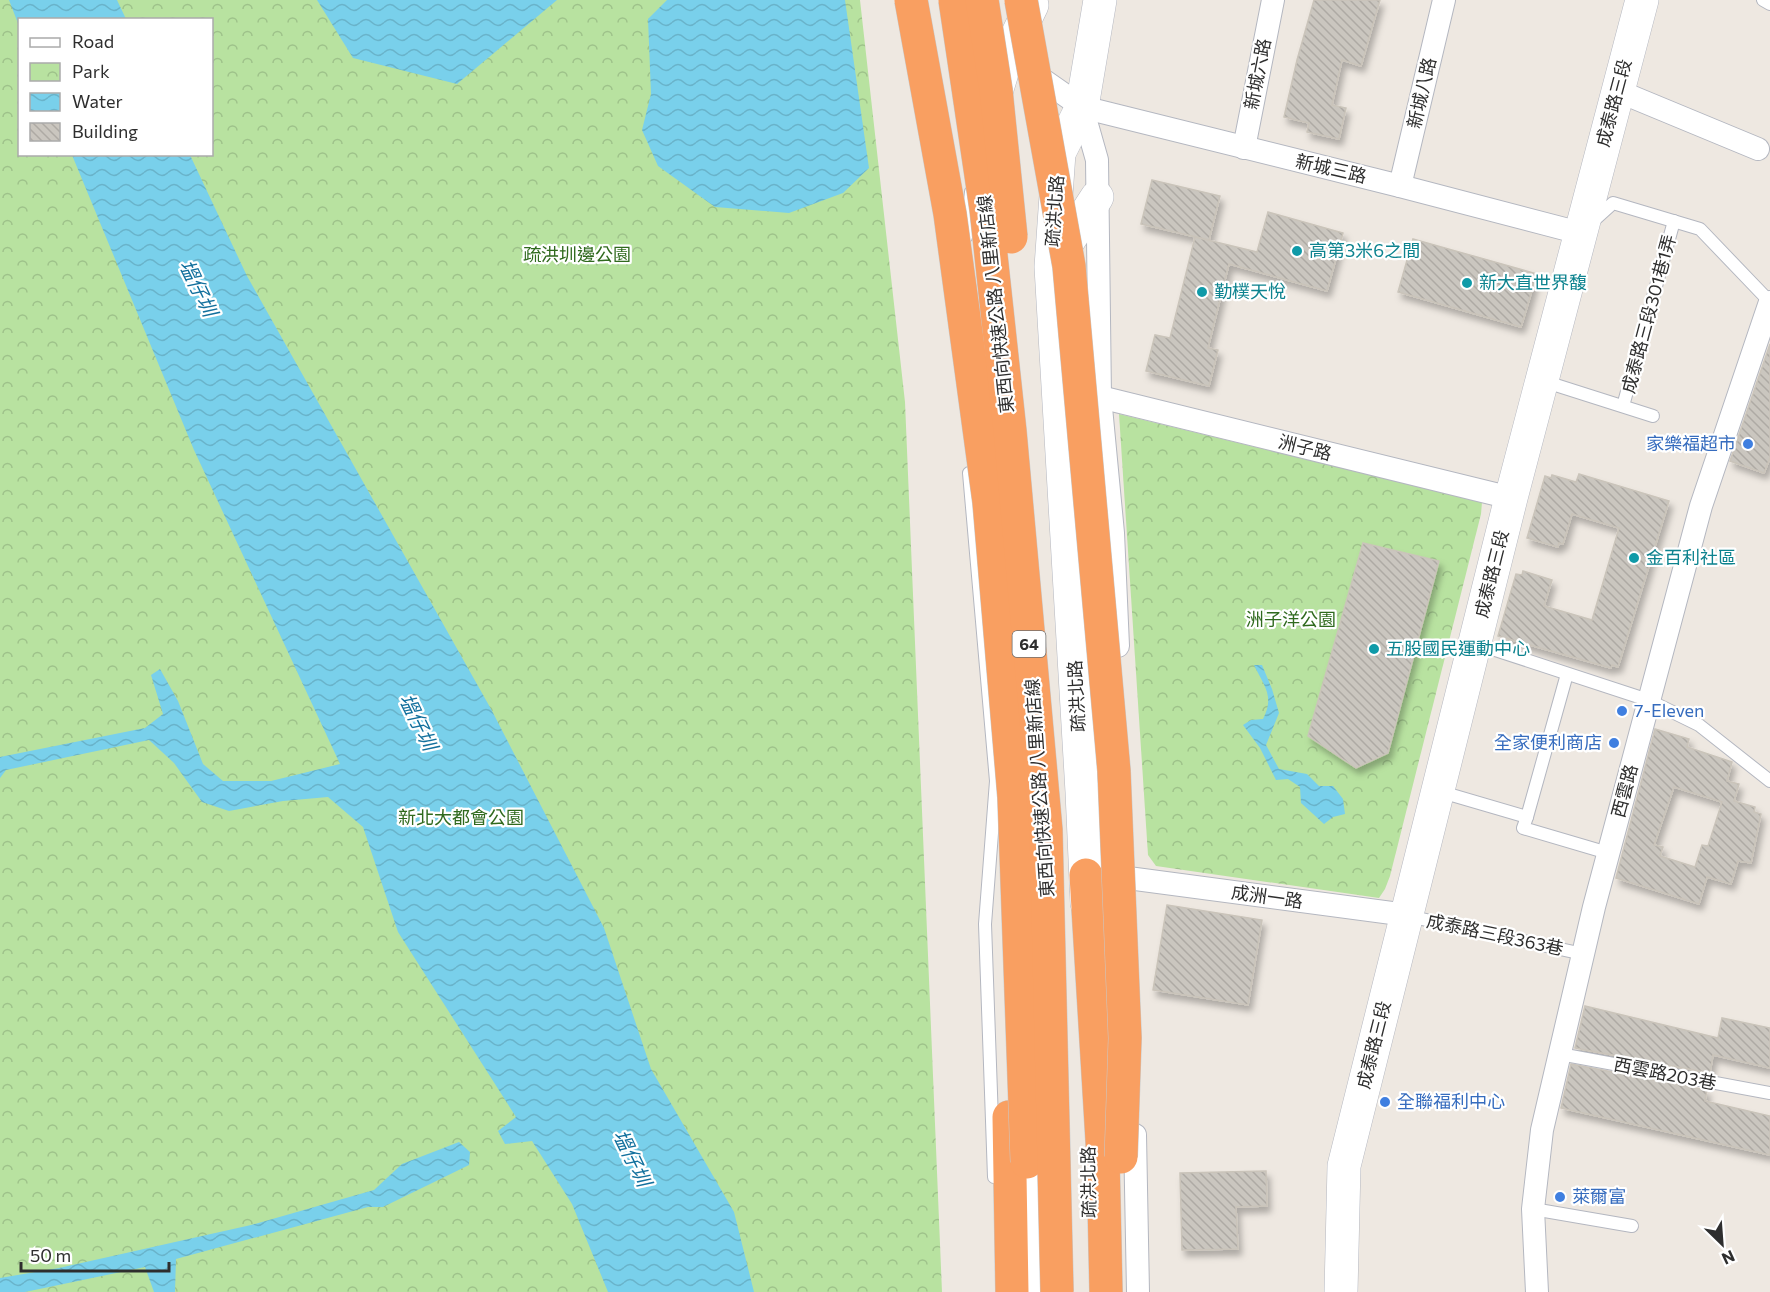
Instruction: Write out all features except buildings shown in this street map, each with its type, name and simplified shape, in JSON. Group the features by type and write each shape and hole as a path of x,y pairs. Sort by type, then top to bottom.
{"highway":[{"path":"911,0 950,214 989,502 1014,797 1027,1162 1027,1292"},
{"name":"東西向快速公路 八里新店線","path":"955,0 987,221 1010,431 1046,830 1057,1292"},
{"name":"東西向快速公路 八里新店線","path":"980,0 996,90 1032,434 1066,841 1075,1292"},
{"path":"1021,0 1069,266 1114,771 1125,1038 1121,1157 1124,1292"},
{"path":"1012,1292 1004,902 1010,865 1024,822"},
{"path":"1086,875 1103,1157 1106,1292"}],"street":[{"path":"980,0 979,19 1007,56 1082,107 1097,160 1100,397 1113,533 1128,878 1138,1292"},
{"path":"1034,0 1007,56 973,167 1023,776 1039,1102 1038,1292"},
{"name":"疏洪北路","path":"1090,1292 1086,875 1051,267 1059,153 1082,107 1100,0"},
{"name":"新城六路","path":"1244,148 1273,0"},
{"name":"新城八路","path":"1400,186 1444,0"},
{"name":"成泰路三段","path":"1341,1292 1344,1166 1511,498 1642,0"},
{"path":"1618,91 1758,149"},
{"name":"新城三路","path":"1082,107 1580,233"},
{"path":"1051,267 1097,197"},
{"name":"西雲路","path":"1537,1292 1533,1209 1542,1130 1583,954 1648,700 1701,506 1770,302"},
{"name":"洲子路","path":"1100,397 1511,498"},
{"name":"成洲一路","path":"1128,878 1407,915"}],"lane":[{"path":"1763,0 1770,4"},
{"path":"963,404 957,333 973,167"},
{"path":"1580,233 1613,202 1700,230 1770,302"},
{"name":"成泰路三段301巷1弄","path":"1623,406 1674,221"},
{"path":"1543,381 1653,416"},
{"path":"968,463 996,781 985,924 994,1186"},
{"path":"1475,644 1648,700 1699,725 1770,781"},
{"path":"1567,674 1523,828 1608,853"},
{"path":"1438,791 1527,817"},
{"name":"成泰路三段363巷","path":"1407,915 1583,954"},
{"name":"西雲路203巷","path":"1560,1054 1770,1093"},
{"path":"1533,1209 1632,1226"}],"green space":[{"name":"新北大都會公園","path":"0,0 860,0 905,402 942,1292 0,1292"},
{"name":"洲子洋公園","path":"1119,414 1482,502 1481,514 1390,876 1379,898 1156,866 1148,855"}],"water":[{"path":"9,0 117,0 126,18 18,18 18,23"},
{"path":"317,0 557,0 457,84 353,58"},
{"path":"667,0 845,0 869,168 843,193 789,213 715,207 658,166 642,130 651,94 648,19"},
{"name":"塭仔圳","path":"72,156 190,156 247,276 491,709 604,928 651,1069 734,1212 754,1292 608,1292 572,1204 532,1141 505,1144 498,1131 516,1117 398,932 363,827 328,797 283,801 229,811 202,802 174,763 149,740 6,770 0,778 0,757 145,728 163,714 151,675 160,669 178,701 203,764 223,781 271,781 340,764 194,450"},
{"path":"1254,665 1262,665 1279,713 1266,745 1279,769 1307,774 1319,786 1333,786 1343,799 1345,814 1333,817 1324,824 1301,803 1300,787 1288,779 1276,780 1260,748 1243,725 1251,720 1263,719 1268,704 1267,691"},
{"path":"459,1142 470,1152 469,1165 383,1207 368,1207 176,1259 175,1292 154,1292 145,1267 25,1292 0,1292 0,1278 59,1268 251,1225 374,1190 402,1164"}],"place":[{"name":"高第3米6之間","path":"1297,251"},
{"name":"新大直世界馥","path":"1467,283"},
{"name":"勤樸天悅","path":"1202,292"},
{"name":"家樂福超市","path":"1748,444"},
{"name":"金百利社區","path":"1634,558"},
{"name":"五股國民運動中心","path":"1374,649"},
{"name":"7-Eleven","path":"1622,711"},
{"name":"全家便利商店","path":"1614,743"},
{"name":"全聯福利中心","path":"1385,1102"},
{"name":"萊爾富","path":"1560,1197"}],"park label":[{"name":"疏洪圳邊公園","path":"577,255"}]}
